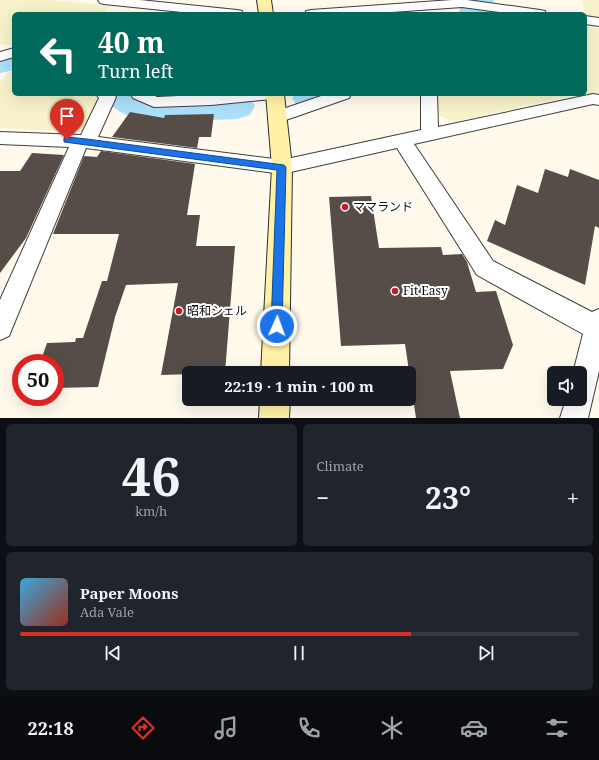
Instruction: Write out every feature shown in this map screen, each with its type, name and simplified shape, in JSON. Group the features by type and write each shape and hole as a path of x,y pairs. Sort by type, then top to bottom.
{"main road":[{"path":"264,0 266,12"},
{"path":"273,96 282,167 275,366"},
{"path":"274,406 274,418"}],"street":[{"path":"104,0 218,12"},
{"path":"348,12 478,5 526,12"},
{"path":"587,20 599,22"},
{"path":"0,57 12,53"},
{"path":"0,68 12,64"},
{"path":"0,328 8,291 108,97 107,96"},
{"path":"143,96 154,102 211,100 252,96"},
{"path":"277,117 337,96"},
{"path":"429,96 430,135"},
{"path":"0,138 84,141 282,167 430,135 597,104"},
{"path":"402,141 485,268 598,326 587,368"},
{"path":"574,418 577,406"}],"shaded area":[{"path":"0,0 54,0 110,6 105,12 12,12 12,46 0,44"},
{"path":"582,0 599,0 599,17 587,16 587,12 585,12"},
{"path":"587,26 599,28 599,94 587,93"},
{"path":"12,69 12,96 95,96 100,100 89,127 79,132 0,128 0,82"},
{"path":"434,96 571,96 453,122 435,113"}],"building":[{"path":"130,112 164,118 165,115 214,114 211,137 199,137 197,148 112,137"},
{"path":"101,151 195,164 187,215 200,215 196,246 235,246 226,366 182,366 182,374 161,375 178,283 126,285 115,317 98,387 64,388 64,354 43,354 47,343 75,342 76,338 83,338 102,281 107,281 119,234 53,234 84,156 97,157"},
{"path":"32,153 64,155 26,238 0,273 0,171 20,171"},
{"path":"545,169 568,177 570,169 599,180 599,228 595,226 585,285 487,241 495,220 505,225 517,185 538,193"},
{"path":"371,196 379,248 441,247 443,255 462,254 467,262 476,292 496,291 513,345 503,369 450,371 460,418 416,418 414,406 416,406 416,366 408,366 405,344 341,346 329,197"}],"waterway":[{"path":"474,12 479,0"},
{"path":"0,63 12,59"},
{"path":"122,96 150,110 236,106"},
{"path":"311,98 314,96"}],"place":[{"name":"ママランド","path":"345,207"},
{"name":"Fit Easy","path":"395,291"},
{"name":"昭和シェル","path":"179,311"}],"route":[{"path":"67,140 87,141 282,167 277,326"}]}
